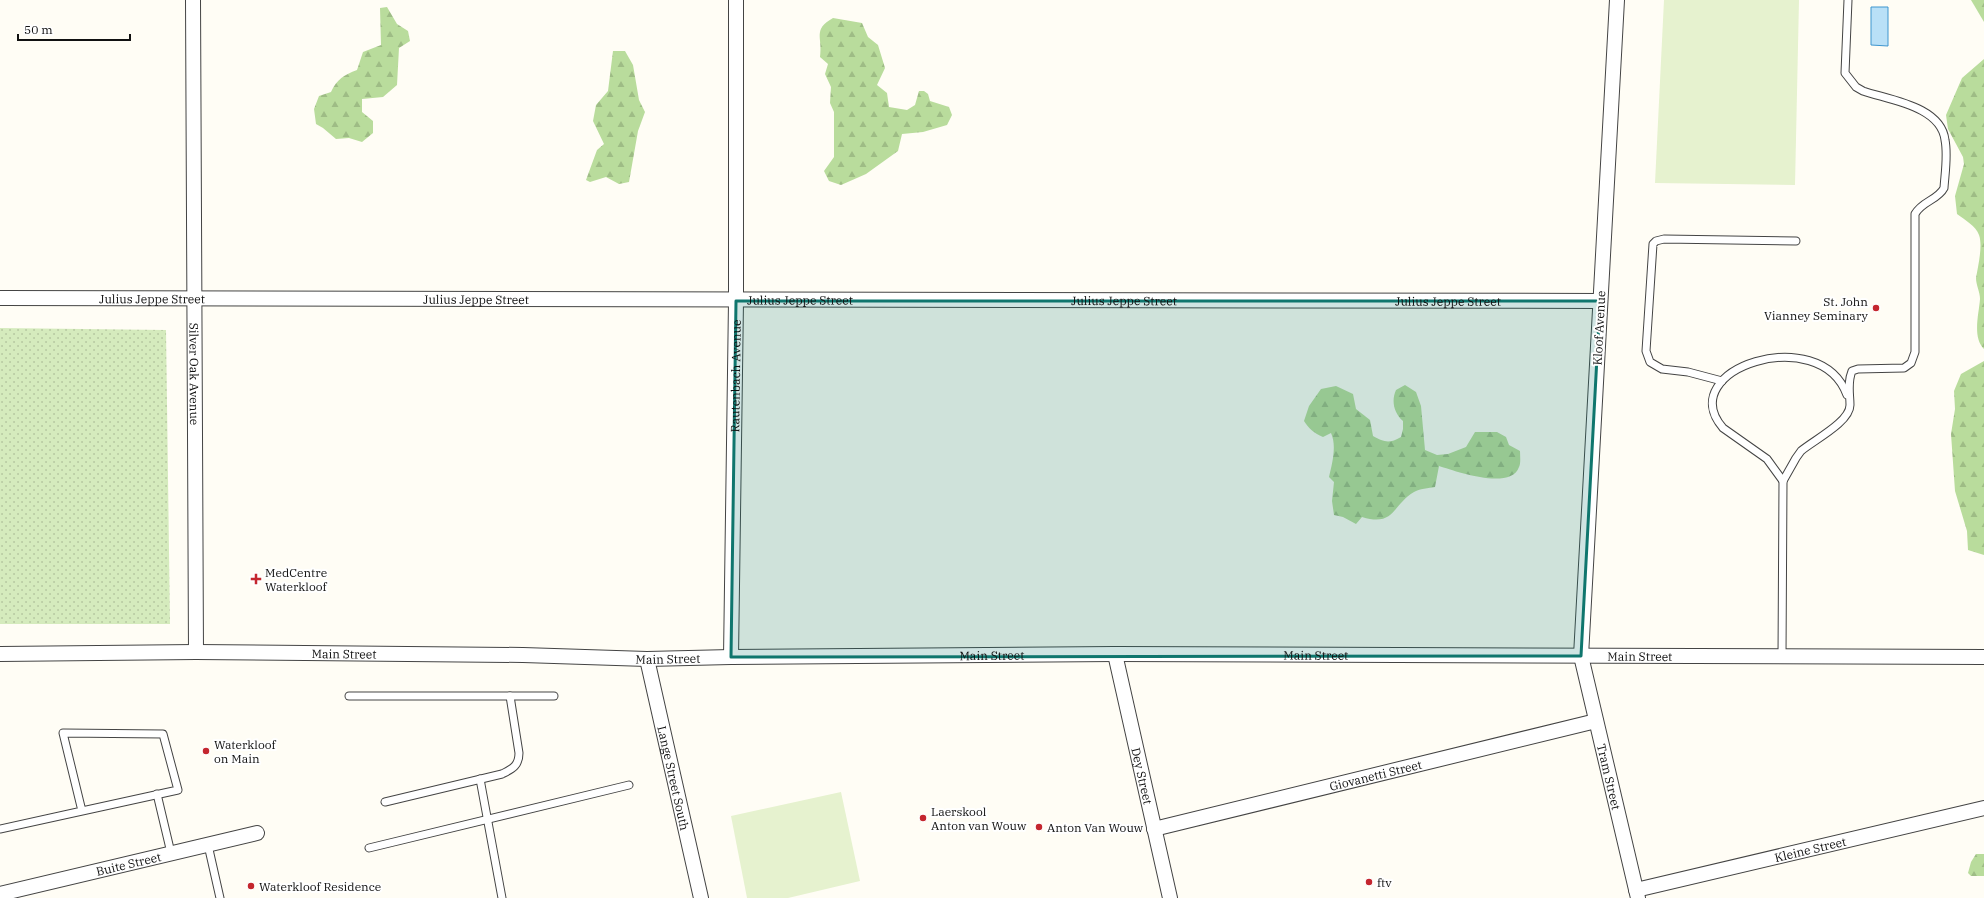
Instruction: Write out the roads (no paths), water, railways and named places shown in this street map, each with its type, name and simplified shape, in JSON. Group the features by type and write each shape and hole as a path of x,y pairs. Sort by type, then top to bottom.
{"street":[{"name":"Silver Oak Avenue","path":"193,0 196,652"},
{"name":"Rautenbach Avenue","path":"731,657 736,301 736,0"},
{"name":"Kloof Avenue","path":"1581,656 1617,0"},
{"name":"Julius Jeppe Street","path":"0,298 195,300 1600,301"},
{"name":"Main Street","path":"0,654 196,652 523,655 647,659 1115,654 1984,657"},
{"name":"Dey Street","path":"1115,654 1170,898"},
{"name":"Tram Street","path":"1581,656 1637,894"},
{"name":"Lange Street South","path":"647,659 701,898"},
{"name":"Giovanetti Street","path":"1154,828 1596,721"},
{"name":"Kleine Street","path":"1637,894 1984,808"},
{"name":"Buite Street","path":"0,894 257,833"}],"lane":[{"path":"1782,656 1783,481 1801,451 1847,416 1850,406 1849,380 1852,372 1858,369 1904,368 1911,363 1915,352 1915,214 1923,204 1942,192 1944,188 1945,139 1940,126 1930,116 1914,106 1863,91 1856,87 1845,73 1848,0"},
{"path":"1722,381 1688,372 1662,369 1650,362 1646,351 1653,244 1656,241 1664,239 1796,241"},
{"path":"1783,481 1768,459 1723,428 1719,422 1714,412 1714,400 1722,381 1736,369 1750,362 1780,358 1813,361 1828,369 1839,380 1849,399"},
{"path":"349,696 554,696"},
{"path":"384,802 502,774 515,767 519,760 510,696"},
{"path":"0,830 178,790 163,734 63,732 82,811"},
{"path":"480,779 502,898"},
{"path":"369,848 629,785"},
{"path":"157,794 171,854"},
{"path":"208,845 220,898"}],"water":[{"path":"1871,7 1888,7 1888,46 1871,45"}],"place":[{"name":"St. John Vianney Seminary","path":"1876,308"},
{"name":"MedCentre Waterkloof","path":"256,579"},
{"name":"Waterkloof on Main","path":"206,751"},
{"name":"Laerskool Anton van Wouw","path":"923,818"},
{"name":"Anton Van Wouw","path":"1039,827"},
{"name":"ftv","path":"1369,882"},
{"name":"Waterkloof Residence","path":"251,886"}]}
